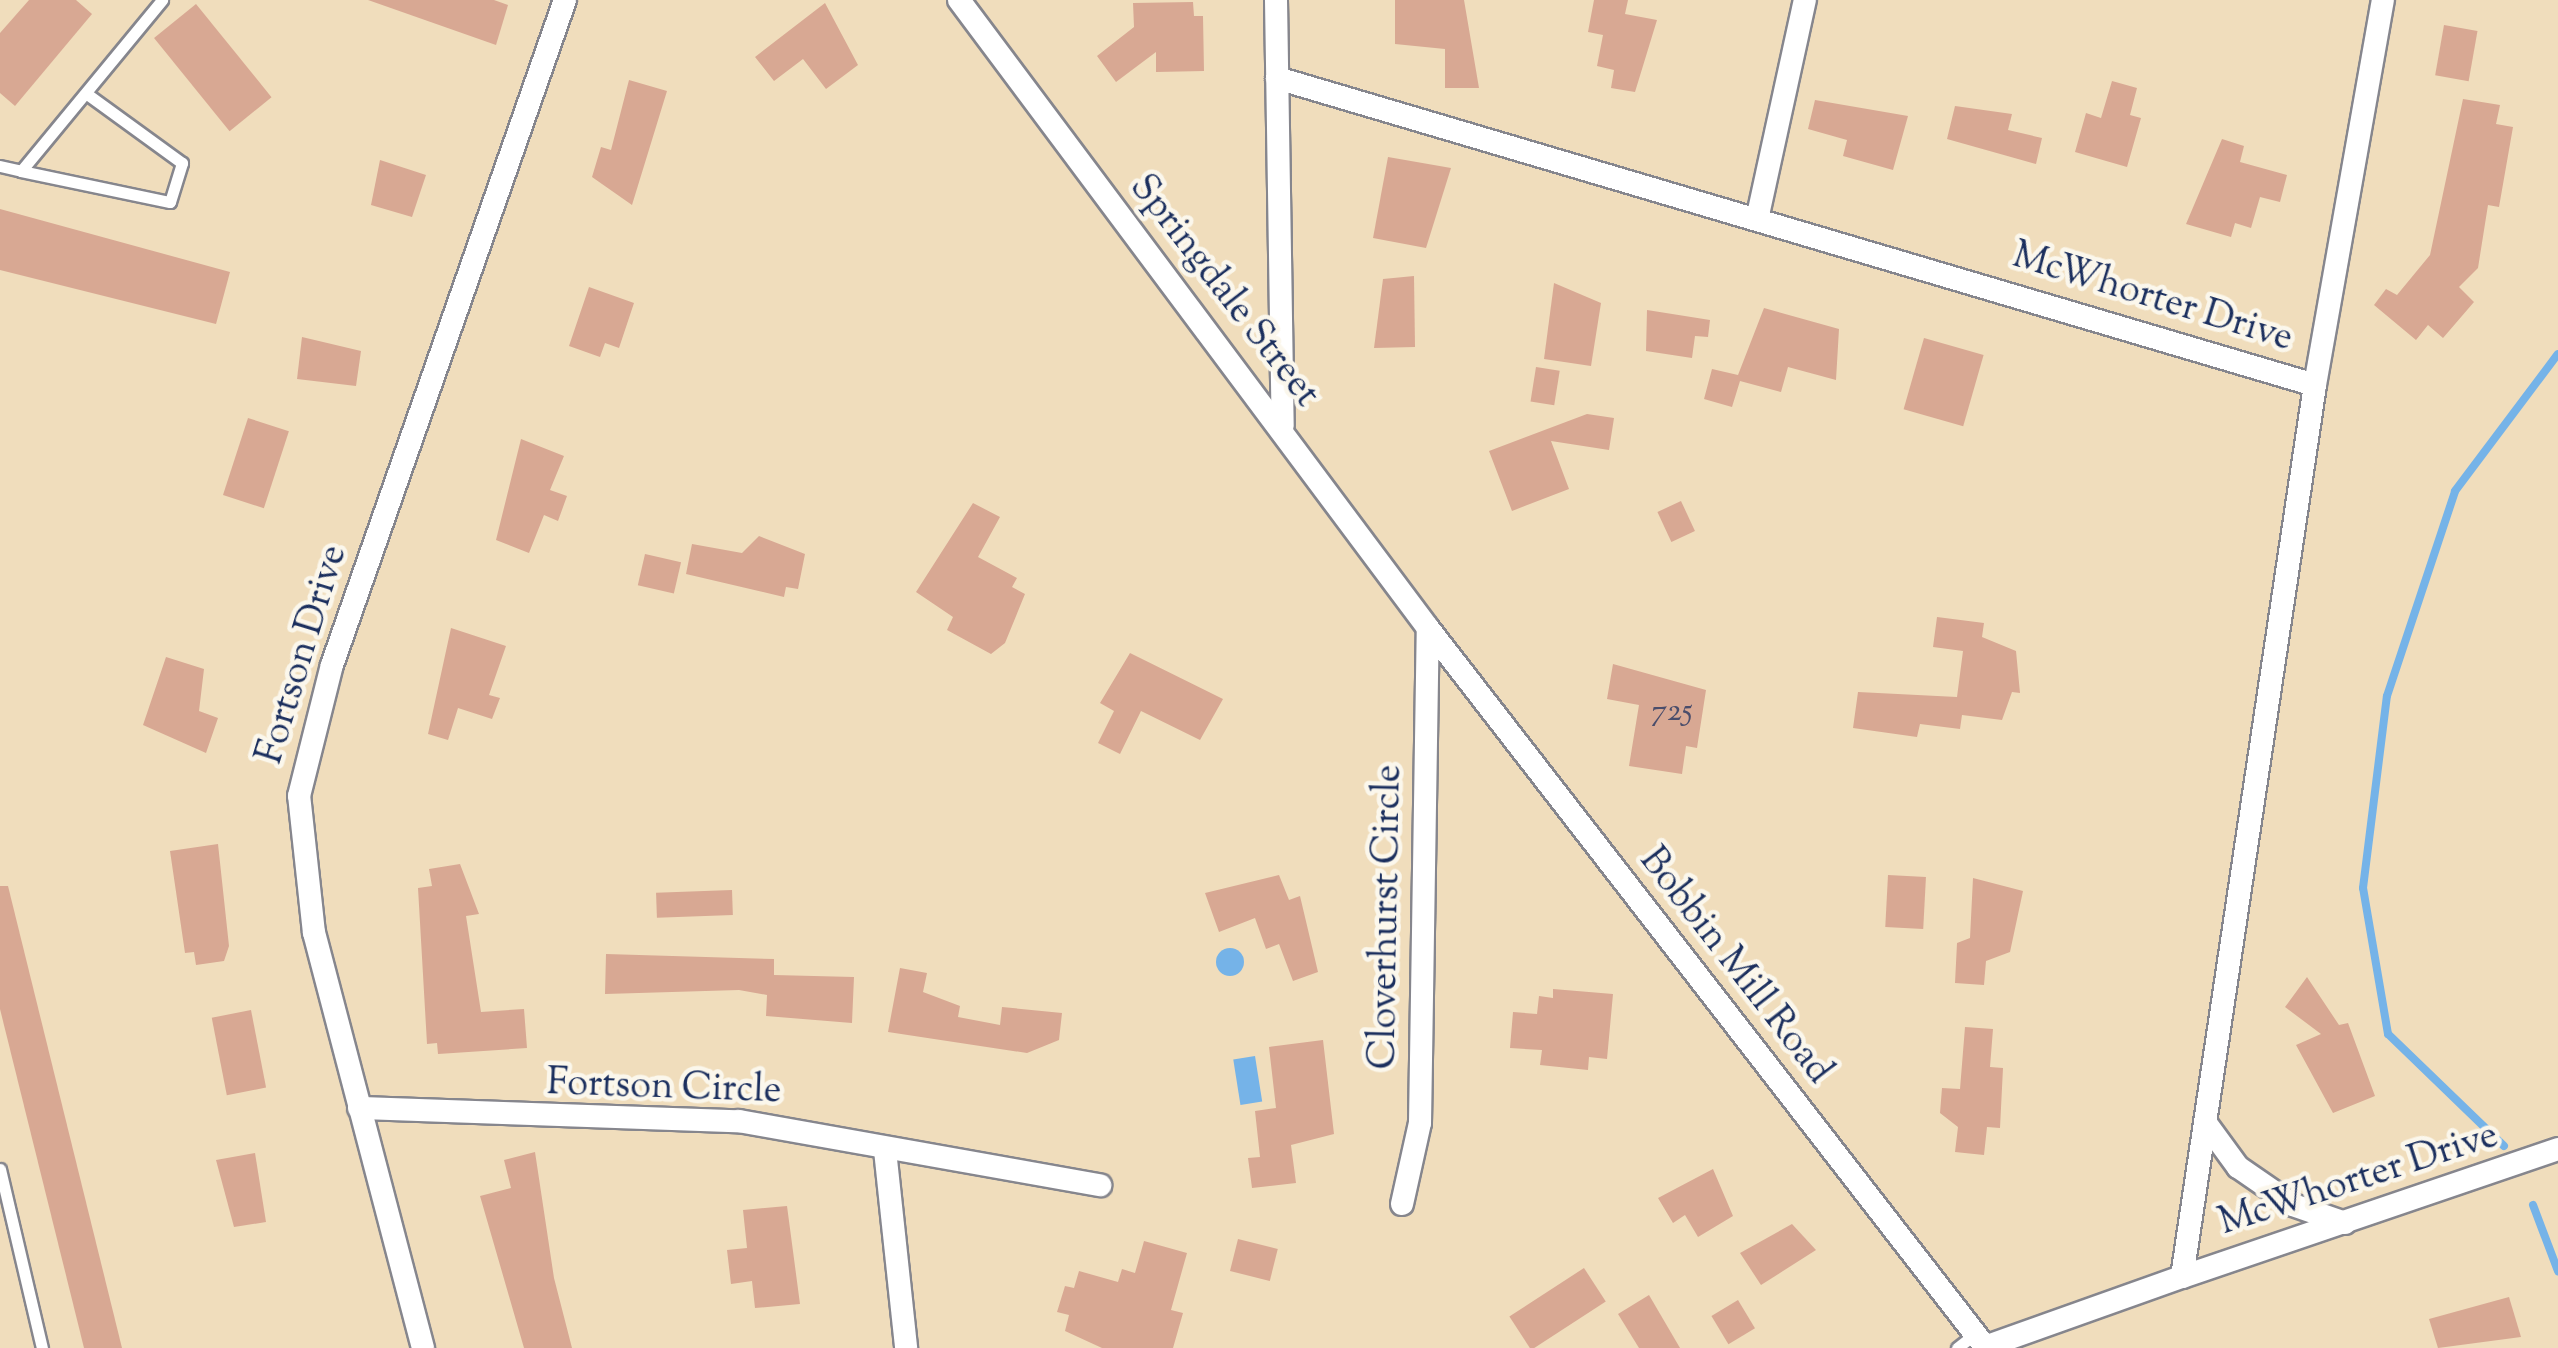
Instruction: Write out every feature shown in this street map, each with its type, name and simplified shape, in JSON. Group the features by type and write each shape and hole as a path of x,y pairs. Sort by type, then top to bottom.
{"street":[{"name":"Fortson Drive","path":"423,1348 314,934 299,796 332,665 565,0"},
{"name":"Springdale Street","path":"959,0 1283,426 1428,628"},
{"path":"1276,0 1283,426"},
{"path":"1758,215 1805,0"},
{"path":"2314,385 2383,0"},
{"name":"McWhorter Drive","path":"1277,78 1758,215 2314,385 2208,1126 2182,1277"},
{"name":"Cloverhurst Circle","path":"1402,1204 1420,1122 1428,628"},
{"name":"Bobbin Mill Road","path":"1428,628 1976,1344"},
{"name":"Fortson Circle","path":"359,1108 739,1120 886,1150"},
{"path":"2208,1126 2238,1167 2293,1205 2345,1223"},
{"path":"906,1348 886,1150 1100,1185"},
{"name":"McWhorter Drive","path":"1976,1344 2558,1150"}],"lane":[{"path":"21,170 162,0"},
{"path":"0,166 170,202 182,163 87,94"},
{"path":"0,1169 42,1348"}],"water":[{"path":"1230,948 1240,952 1244,962 1240,972 1230,976 1220,972 1216,962 1220,952"},
{"path":"1255,1056 1262,1101 1240,1105 1233,1059"}],"building":[{"path":"29,0 76,0 92,14 15,106 0,93 0,33"},
{"path":"368,0 494,0 508,5 496,45"},
{"path":"1395,0 1464,0 1479,88 1445,88 1445,49 1395,44"},
{"path":"1594,0 1628,0 1625,14 1657,20 1635,92 1611,88 1614,70 1597,66 1603,35 1588,32"},
{"path":"1193,2 1194,16 1203,16 1204,71 1156,72 1156,52 1116,82 1097,56 1134,27 1133,3"},
{"path":"825,3 858,65 826,89 803,59 774,81 755,57"},
{"path":"196,4 272,97 230,131 154,38"},
{"path":"2444,25 2477,31 2469,81 2435,75"},
{"path":"629,80 667,91 632,205 592,177 601,147 611,150"},
{"path":"2112,81 2137,88 2130,115 2141,118 2127,167 2075,152 2086,113 2101,118"},
{"path":"2463,99 2500,105 2496,124 2513,127 2499,207 2488,205 2478,268 2459,287 2474,302 2443,338 2428,325 2416,340 2374,305 2386,289 2397,295 2430,255"},
{"path":"1815,100 1908,116 1893,170 1843,156 1847,140 1808,129"},
{"path":"1955,106 2012,114 2008,130 2042,138 2036,164 1947,139"},
{"path":"2222,139 2244,146 2240,162 2287,175 2280,202 2260,197 2251,228 2235,223 2231,237 2186,224"},
{"path":"1388,157 1451,168 1426,248 1373,238"},
{"path":"380,160 426,175 412,217 371,205"},
{"path":"0,209 230,272 216,324 0,270"},
{"path":"1414,276 1415,347 1374,348 1383,279"},
{"path":"1554,283 1601,303 1591,366 1544,359"},
{"path":"589,287 634,303 619,348 605,343 600,357 569,346"},
{"path":"1764,308 1839,329 1836,380 1788,367 1781,392 1740,381 1732,407 1704,399 1712,369 1738,375"},
{"path":"1647,310 1710,320 1708,337 1695,336 1692,358 1646,351"},
{"path":"302,337 361,351 356,386 297,379"},
{"path":"1924,338 1984,355 1963,426 1904,409"},
{"path":"1536,367 1560,371 1554,405 1531,402"},
{"path":"1587,414 1614,418 1609,450 1551,441 1569,489 1512,511 1489,451"},
{"path":"248,418 289,431 264,508 223,495"},
{"path":"521,439 564,456 550,490 567,496 558,521 544,515 529,553 496,540"},
{"path":"1681,501 1695,531 1671,542 1657,512"},
{"path":"973,503 1000,517 978,557 1017,578 1012,587 1025,594 1005,643 991,654 947,630 953,617 916,592"},
{"path":"759,536 805,554 798,589 786,587 784,597 686,574 692,544 742,553"},
{"path":"645,554 681,562 674,594 638,585"},
{"path":"1937,617 1984,623 1982,637 2016,651 2020,693 2012,692 2002,720 1962,715 1960,729 1920,724 1917,737 1853,728 1858,692 1957,697 1963,651 1933,647"},
{"path":"451,628 506,646 489,695 500,698 492,719 458,708 448,740 428,734"},
{"path":"1130,653 1223,699 1200,740 1141,711 1120,754 1098,743 1114,711 1100,703"},
{"path":"166,657 204,669 199,711 218,718 206,753 143,725"},
{"path":"1613,664 1706,690 1697,748 1686,746 1682,774 1629,766 1639,705 1607,699"},
{"path":"218,844 229,946 224,961 196,965 194,952 185,953 170,851"},
{"path":"460,864 479,914 466,916 481,1012 524,1009 527,1048 438,1054 437,1043 427,1044 418,888 432,886 429,869"},
{"path":"1279,875 1289,900 1300,896 1318,972 1293,981 1279,944 1266,949 1255,918 1219,932 1205,893"},
{"path":"1888,875 1926,877 1923,929 1885,927"},
{"path":"1973,878 2023,891 2010,952 1986,961 1984,985 1955,983 1957,943 1970,938"},
{"path":"0,886 8,886 122,1348 84,1348 0,1009"},
{"path":"732,890 733,915 657,918 656,893"},
{"path":"606,954 774,959 774,975 854,977 852,1023 766,1016 767,995 739,990 605,994"},
{"path":"900,968 927,973 923,992 960,1006 958,1017 1000,1025 1002,1007 1062,1013 1059,1040 1027,1053 888,1032"},
{"path":"2307,977 2339,1025 2348,1023 2375,1096 2333,1113 2296,1045 2321,1034 2285,1007"},
{"path":"1553,989 1613,994 1607,1059 1589,1057 1588,1070 1540,1065 1542,1050 1510,1048 1513,1012 1537,1014 1539,996 1553,998"},
{"path":"251,1010 266,1088 227,1095 212,1018"},
{"path":"1965,1027 1993,1029 1990,1067 2003,1068 2000,1128 1987,1127 1984,1155 1955,1152 1958,1127 1940,1113 1942,1088 1960,1089"},
{"path":"1323,1040 1334,1134 1291,1145 1296,1183 1252,1188 1248,1158 1260,1157 1255,1111 1276,1108 1269,1047"},
{"path":"535,1152 554,1278 572,1348 524,1348 480,1196 511,1188 504,1160"},
{"path":"255,1153 266,1222 234,1227 216,1160"},
{"path":"1713,1169 1733,1216 1698,1237 1685,1215 1673,1223 1658,1198"},
{"path":"787,1206 800,1304 755,1308 752,1281 731,1284 727,1250 747,1248 743,1210"},
{"path":"1792,1224 1816,1250 1761,1285 1740,1253"},
{"path":"1238,1239 1278,1249 1270,1281 1230,1271"},
{"path":"1144,1241 1187,1253 1171,1310 1183,1313 1173,1348 1102,1348 1065,1331 1069,1315 1057,1312 1065,1286 1074,1288 1079,1271 1118,1282 1122,1269 1135,1273"},
{"path":"1584,1268 1606,1302 1534,1348 1530,1348 1509,1316"},
{"path":"1649,1295 1680,1348 1639,1348 1618,1314"},
{"path":"2509,1297 2521,1337 2438,1348 2429,1319"},
{"path":"1738,1300 1755,1328 1728,1344 1711,1316"}],"waterway":[{"path":"2504,1146 2388,1034 2363,888 2387,696 2455,491 2558,354"},
{"path":"2533,1205 2558,1271"}]}
